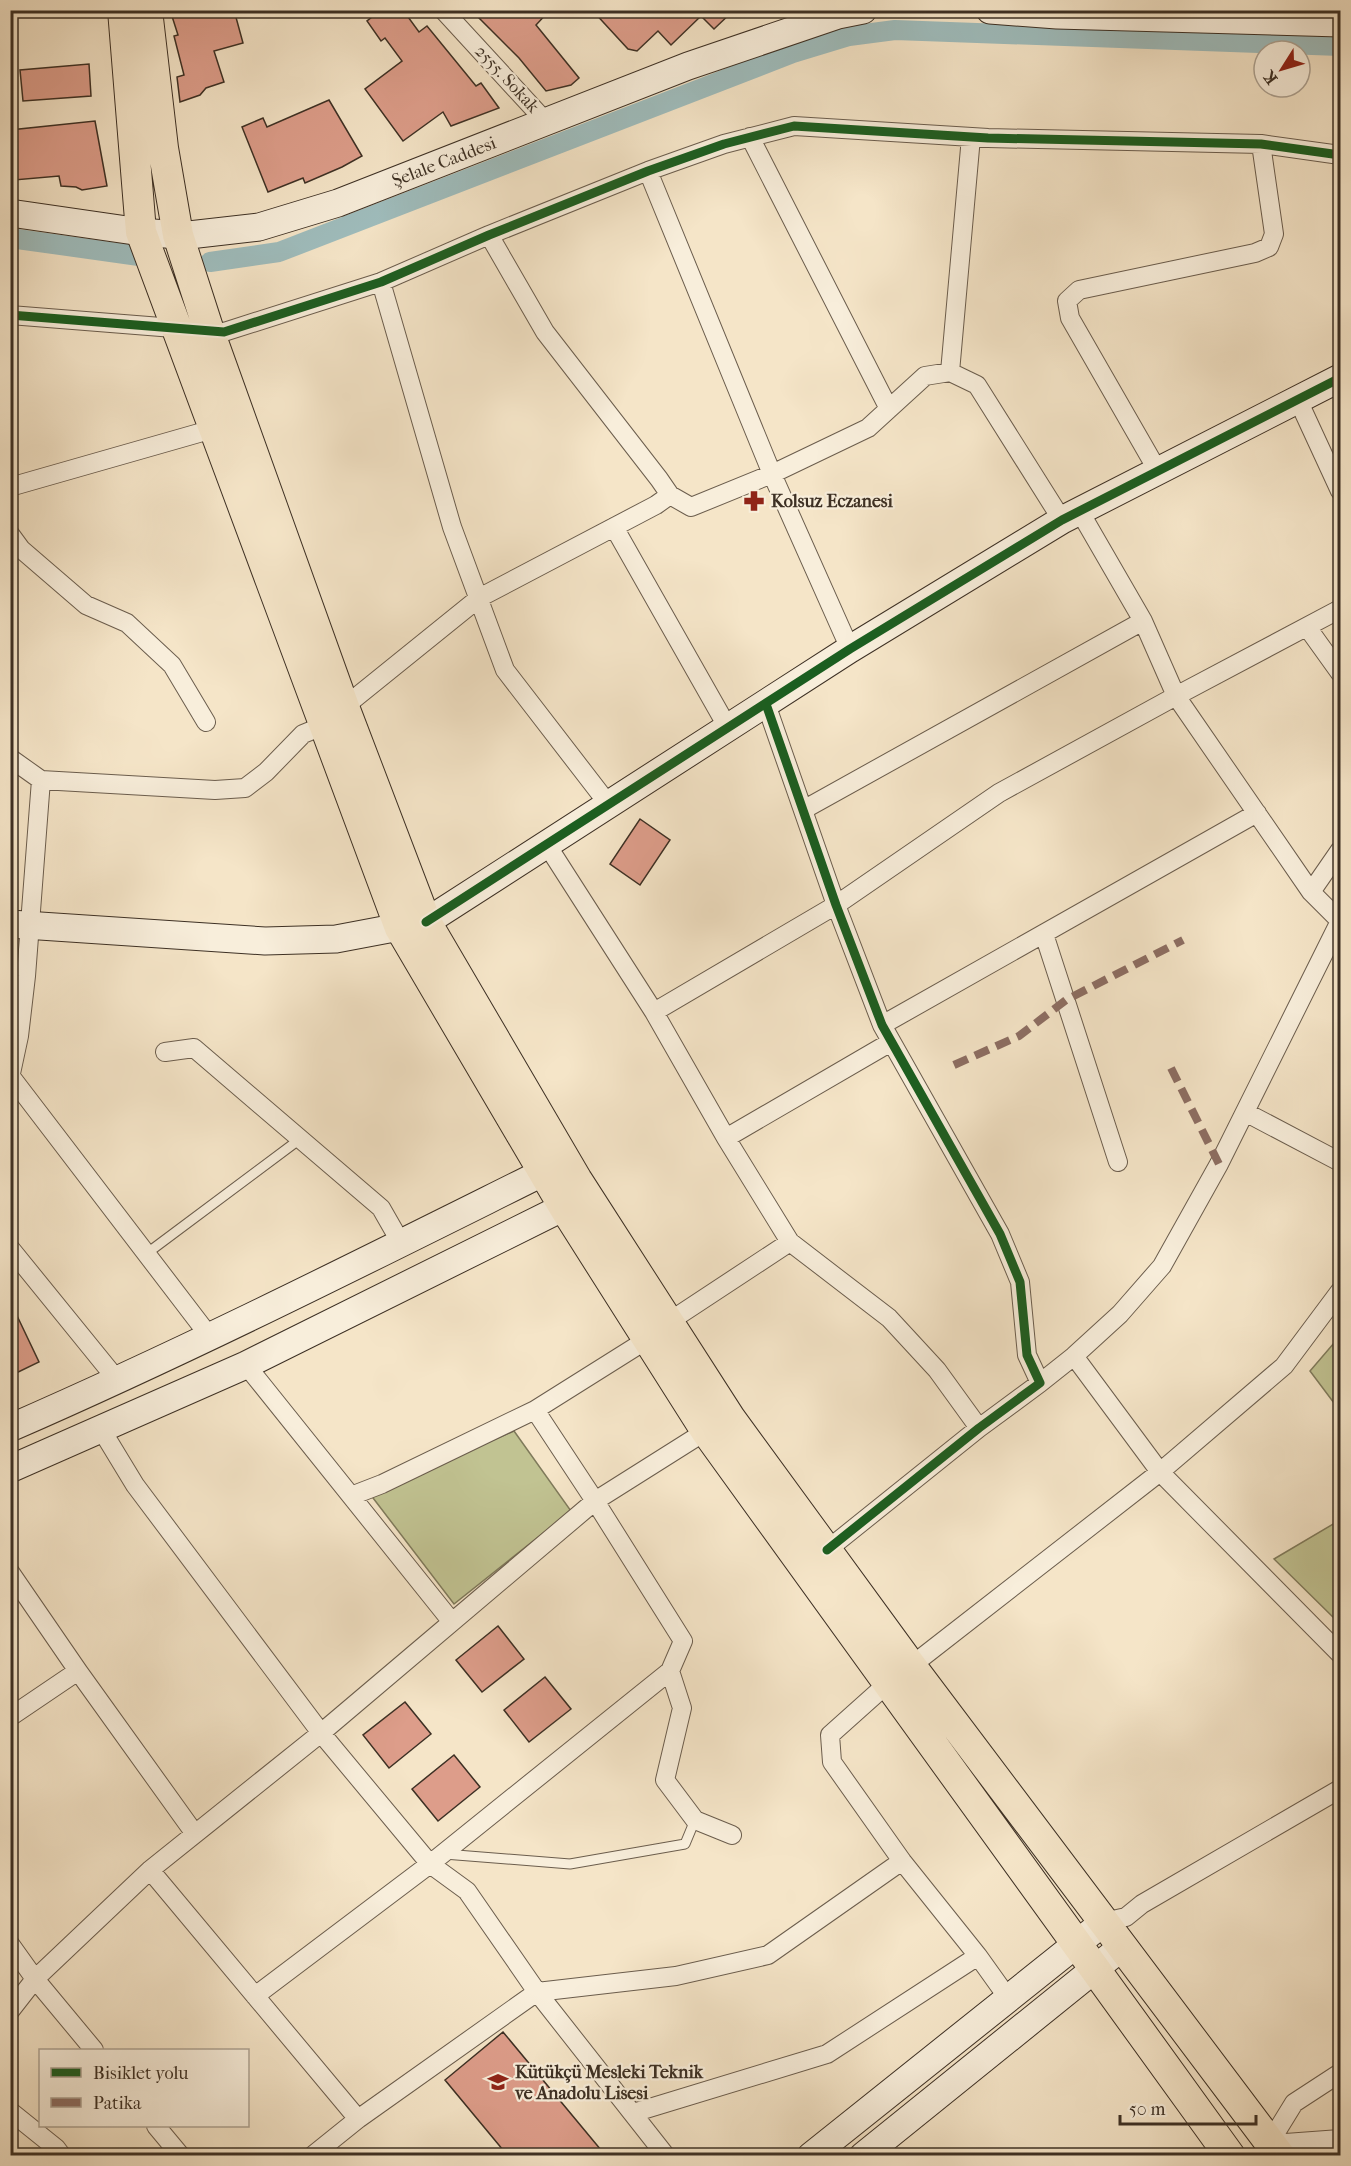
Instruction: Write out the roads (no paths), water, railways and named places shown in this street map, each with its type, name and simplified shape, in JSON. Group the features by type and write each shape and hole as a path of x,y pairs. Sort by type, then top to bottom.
{"main road":[{"path":"123,10 141,231 213,429 334,716 413,925 564,1207 658,1331 730,1418 826,1551 899,1675 1076,1944 1230,2156"},
{"path":"147,10 163,148 178,234 334,716"},
{"path":"413,925 577,1180 658,1331 706,1431 899,1675 1115,1920 1122,1947 1274,2147"}],"street":[{"name":"2555. Sokak","path":"443,10 546,122"},
{"path":"990,10 1196,15 1341,23"},
{"name":"Şelale Caddesi","path":"10,213 141,231 189,235 259,227 338,203 687,66 845,12"},
{"path":"10,315 224,332 381,282 489,235 648,171 724,144 794,126 972,137 1261,144 1341,155"},
{"path":"750,137 889,409"},
{"path":"950,372 972,137"},
{"path":"1159,473 1070,318 1067,301 1079,290 1269,247 1274,234 1261,144"},
{"path":"648,171 772,474 850,649"},
{"path":"489,235 545,332 670,495 691,507 772,474 868,428 925,376 950,372 977,385 1143,621 1176,696 1311,892 1340,921 1219,1164 1162,1266 1120,1314 1074,1356 979,1428 826,1551"},
{"path":"381,282 452,527 505,670 609,805"},
{"path":"21,924 265,941 336,939 413,925 547,845 850,649 1071,516 1341,378"},
{"path":"1298,400 1341,491"},
{"path":"10,487 213,429"},
{"path":"10,758 41,780 215,790 245,788 266,772 303,734 334,716 478,598 670,495"},
{"path":"614,527 728,728"},
{"path":"10,534 21,549 86,605 127,622 172,665 206,722"},
{"path":"654,1012 836,905 999,793 1341,609"},
{"path":"803,810 1143,621"},
{"path":"1306,627 1341,673"},
{"path":"766,704 836,905 882,1025 1000,1234 1020,1282 1026,1355 1040,1383"},
{"path":"41,780 21,924 19,1036 11,1078 210,1337"},
{"path":"882,1025 1257,813"},
{"path":"547,845 654,1012 726,1138 790,1242 889,1318 937,1371 979,1428"},
{"path":"1311,892 1341,850"},
{"path":"1044,934 1118,1161"},
{"path":"726,1138 891,1042"},
{"path":"165,1052 194,1048 381,1208 401,1243"},
{"path":"1245,1112 1341,1162"},
{"path":"10,1428 118,1381 210,1337 544,1172"},
{"path":"10,1469 246,1365 564,1207"},
{"path":"351,1496 382,1484 535,1410 790,1242"},
{"path":"10,1248 118,1381"},
{"path":"1008,1998 978,1956 902,1861 832,1762 830,1735 899,1675 1160,1472 1284,1366 1341,1291"},
{"path":"1074,1356 1160,1472 1341,1654"},
{"path":"246,1365 452,1622"},
{"path":"255,1996 436,1859 670,1671 683,1641 535,1410"},
{"path":"101,1429 135,1485 321,1733 467,1891 537,1992 666,2156"},
{"path":"10,2011 35,1979 150,1870 321,1733 595,1501 706,1431"},
{"path":"10,1572 195,1834"},
{"path":"10,1717 78,1671"},
{"path":"670,1671 682,1708 665,1780 695,1820 732,1835"},
{"path":"811,2156 1076,1944 1341,1789"},
{"path":"312,2156 358,2119 537,1992 676,1976 768,1954 902,1861"},
{"path":"150,1870 358,2119"},
{"path":"10,1944 35,1979 93,2049"},
{"path":"863,2156 1122,1947"},
{"path":"633,2113 827,2054 978,1956"},
{"path":"1274,2147 1293,2103 1341,2073"},
{"path":"10,2111 56,2148 62,2156"},
{"path":"157,2127 181,2156"},
{"path":"1274,2147 1341,2139"}],"lane":[{"path":"146,1254 300,1139"},
{"path":"436,1859 570,1864 685,1844 695,1820"}],"waterway":[{"path":"210,262 279,252 793,53 849,36 895,30 1340,46"},
{"path":"10,238 139,256"}],"place":[{"name":"Kolsuz Eczanesi","path":"754,501"},
{"name":"Kütükçü Mesleki Teknik ve Anadolu Lisesi","path":"498,2082"}]}
